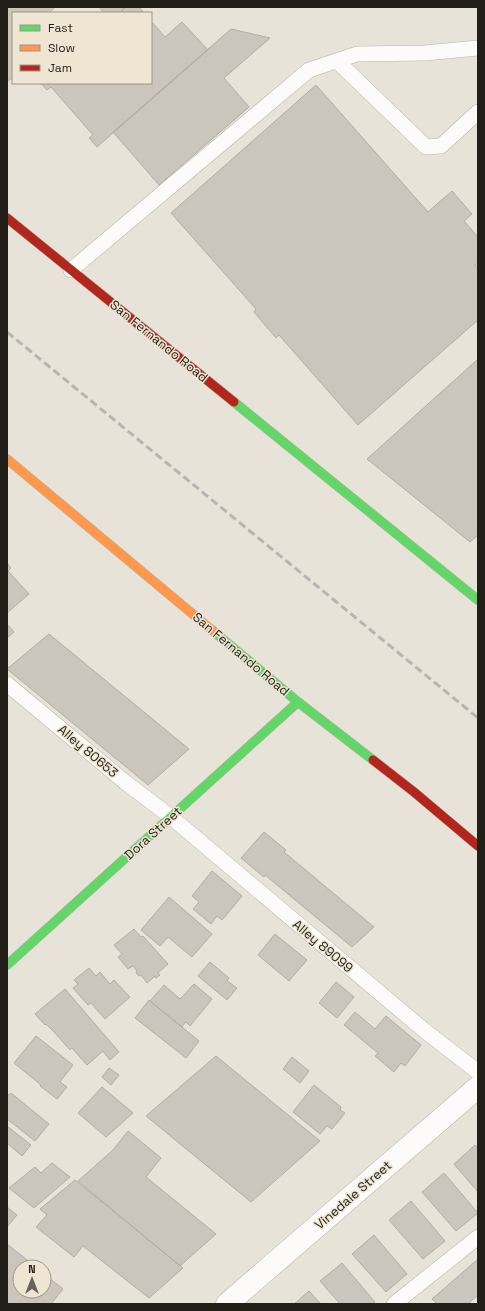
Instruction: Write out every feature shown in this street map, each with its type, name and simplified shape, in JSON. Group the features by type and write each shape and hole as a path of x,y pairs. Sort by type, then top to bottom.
{"street":[{"name":"San Fernando Road","path":"7,218 478,600"},
{"name":"San Fernando Road","path":"7,459 298,702 414,792 478,846"},
{"name":"Dora Street","path":"7,965 298,702"},
{"name":"Vinedale Street","path":"227,1304 478,1087"}],"lane":[{"path":"71,270 309,70 357,54 425,53 478,48"},
{"path":"337,61 426,147 441,146 478,112"},
{"name":"Alley 80653","path":"7,684 125,782 171,817"},
{"name":"Alley 89099","path":"171,817 425,1032 478,1072"},
{"path":"394,1304 478,1237"}],"building":[{"path":"7,7 55,7 50,12 12,12 12,78 7,82"},
{"path":"99,7 126,7 120,12 103,12"},
{"path":"126,7 139,7 143,12 120,12"},
{"path":"152,22 165,37 182,22 208,50 97,147 89,138 93,135 51,87 47,90 42,84 152,84"},
{"path":"231,29 270,38 224,78 249,107 159,185 113,132"},
{"path":"316,85 428,212 452,191 472,214 464,221 478,237 478,263 475,265 478,269 478,320 358,425 279,335 276,338 254,312 256,309 171,213"},
{"path":"478,359 478,535 470,542 367,459"},
{"path":"7,563 11,568 8,571 29,594 7,613"},
{"path":"7,624 14,632 7,638"},
{"path":"49,634 189,749 148,785 7,669"},
{"path":"264,832 286,850 284,852 374,927 352,947 265,875 264,877 241,858"},
{"path":"212,871 242,896 222,920 217,916 211,924 193,909 199,902 192,896"},
{"path":"169,897 212,934 192,957 168,937 160,946 141,930"},
{"path":"134,929 141,937 143,936 168,964 158,973 160,975 156,978 155,976 147,983 141,975 139,976 136,973 137,971 133,966 128,969 118,957 122,954 114,945"},
{"path":"275,934 307,960 289,981 258,955"},
{"path":"210,962 229,978 227,981 237,988 227,1000 198,976"},
{"path":"89,968 96,976 100,972 110,984 114,980 130,997 105,1019 91,1003 88,1005 73,988 78,984 74,980"},
{"path":"336,982 354,997 337,1018 319,1003"},
{"path":"194,984 212,999 190,1026 186,1022 182,1027 150,1001 164,985 180,999"},
{"path":"65,989 119,1052 110,1060 103,1051 87,1065 72,1048 70,1050 35,1014"},
{"path":"149,1000 199,1041 186,1058 135,1018"},
{"path":"355,1012 375,1029 386,1016 421,1045 405,1066 401,1063 394,1072 375,1056 378,1053 344,1025"},
{"path":"36,1036 73,1065 60,1082 67,1087 57,1099 14,1063"},
{"path":"216,1056 320,1141 251,1202 146,1116"},
{"path":"292,1057 309,1071 300,1083 283,1069"},
{"path":"109,1068 119,1075 111,1085 102,1077"},
{"path":"314,1085 341,1107 340,1110 345,1113 332,1129 327,1126 320,1134 293,1112"},
{"path":"102,1087 133,1113 106,1137 78,1113"},
{"path":"7,1093 9,1095 11,1093 49,1124 35,1141 7,1119"},
{"path":"7,1126 31,1145 22,1156 7,1143"},
{"path":"128,1131 161,1158 146,1177 216,1234 180,1266 78,1181 113,1150"},
{"path":"475,1145 478,1148 478,1192 454,1164"},
{"path":"52,1163 70,1177 34,1208 9,1188 35,1167 41,1173"},
{"path":"444,1173 478,1213 456,1231 422,1192"},
{"path":"75,1180 183,1268 149,1298 83,1246 74,1257 36,1227 47,1215 40,1209"},
{"path":"411,1201 445,1241 423,1259 389,1220"},
{"path":"7,1207 17,1215 7,1227"},
{"path":"374,1235 407,1274 386,1292 352,1254"},
{"path":"7,1244 26,1259 12,1259 12,1299 52,1299 52,1280 63,1289 51,1304 7,1304"},
{"path":"478,1259 478,1295 468,1304 437,1304 432,1299"},
{"path":"342,1263 375,1302 372,1304 340,1304 320,1281"},
{"path":"309,1291 321,1304 294,1304"}],"railway":[{"path":"7,332 478,718"}],"traffic: fast":[{"path":"234,402 478,600"},
{"path":"213,631 298,702 373,760"},
{"path":"7,965 298,702"}],"traffic: slow":[{"path":"7,459 213,631"}],"traffic: jam":[{"path":"7,218 234,402"},
{"path":"373,760 414,792 478,846"}]}
